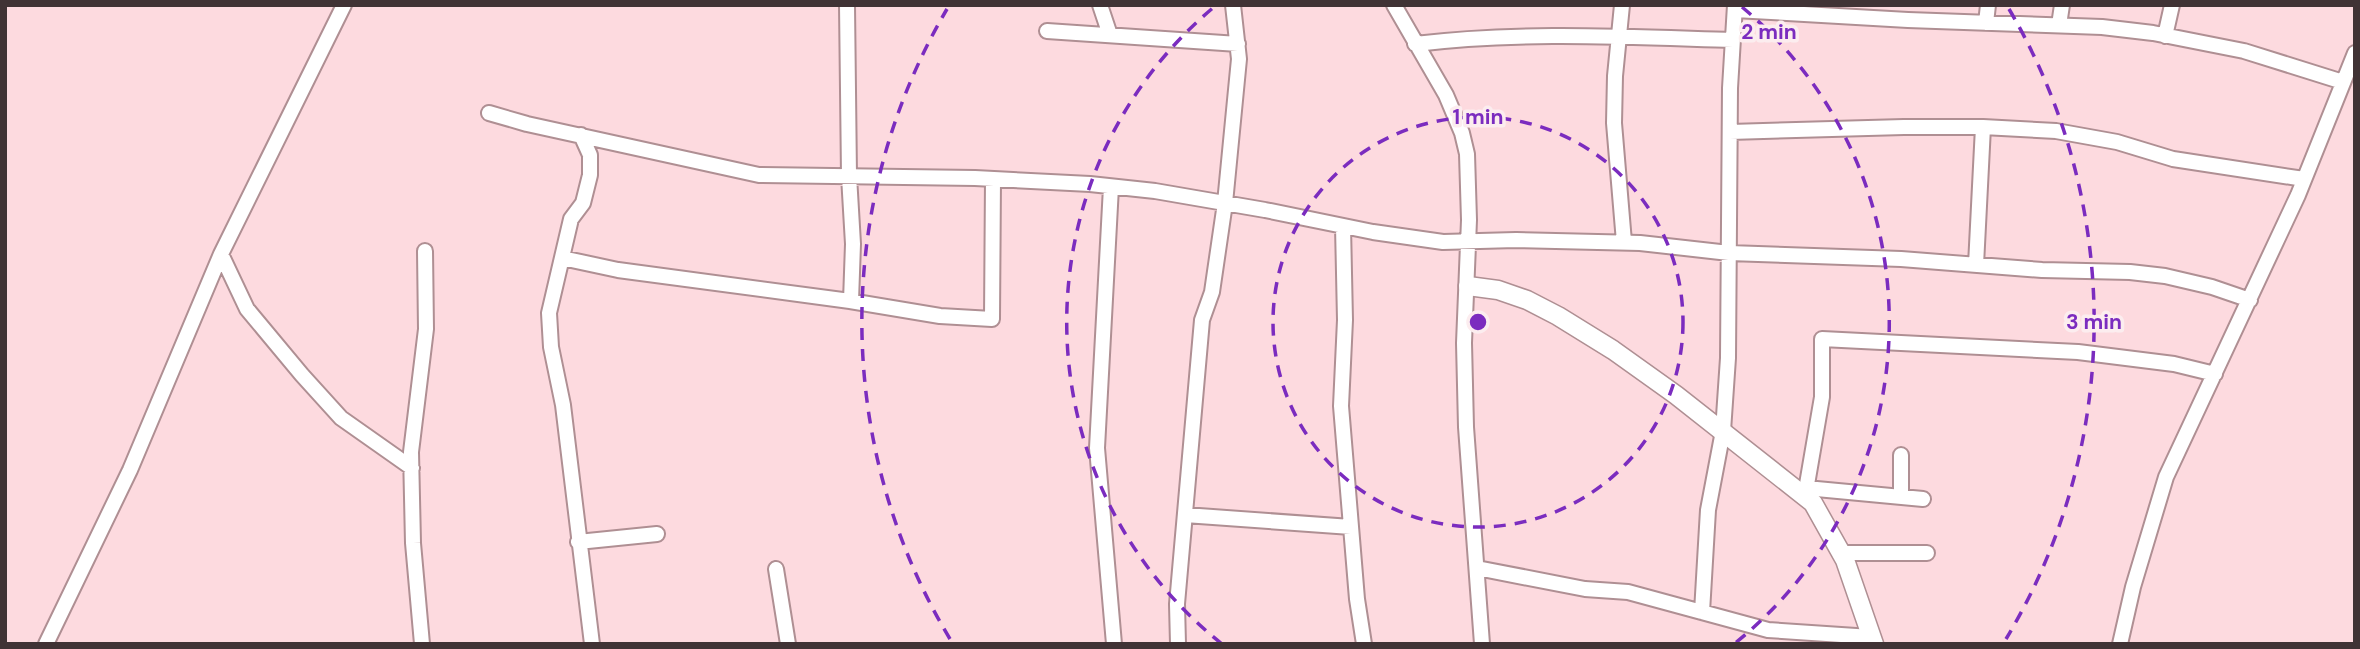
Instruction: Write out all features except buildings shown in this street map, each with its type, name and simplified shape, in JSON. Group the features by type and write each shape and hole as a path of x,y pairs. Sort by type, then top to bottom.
{"street":[{"path":"46,644 130,470 221,254 344,5"},
{"path":"847,5 849,176 853,244 851,301"},
{"path":"1100,5 1110,35"},
{"path":"1178,644 1177,604 1202,320 1212,292 1225,203 1240,59 1233,5"},
{"path":"1394,5 1446,95 1462,133 1466,154 1469,242 1464,344 1466,427 1482,644"},
{"path":"1622,5 1615,76 1614,123 1623,242"},
{"path":"1986,23 1988,5"},
{"path":"2059,25 2062,5"},
{"path":"2165,36 2172,5"},
{"path":"1702,612 1708,510 1723,431 1728,358 1730,132 1735,7 1898,13 1986,23 2102,27 2244,51 2343,82"},
{"path":"1047,31 1238,44"},
{"path":"1415,44 1455,39 1619,37 1733,40"},
{"path":"2120,644 2133,587 2166,477 2304,180 2355,53"},
{"path":"489,113 759,175 993,179 1155,191 1443,242 1623,242 1729,253 1901,259 2042,270 2130,272 2165,276 2212,287 2250,300"},
{"path":"1730,132 1983,127 2056,131 2117,142 2173,159 2304,180"},
{"path":"1976,265 1983,127"},
{"path":"581,135 590,155 590,175 583,203 571,219 550,313 551,347 563,405 592,644"},
{"path":"562,258 618,270 851,301 940,316 992,319 993,179"},
{"path":"1111,187 1097,448 1114,644"},
{"path":"1343,226 1345,320 1341,406 1364,644"},
{"path":"422,644 412,543 412,468 416,401 426,329 425,251"},
{"path":"221,254 247,309 302,375 341,418 412,468"},
{"path":"1468,286 1498,290 1527,300 1558,316 1613,350 1806,492 1842,553 1872,640 1768,630 1628,592 1585,589 1477,568"},
{"path":"1806,492 1822,397 1822,339 2078,352 2174,364 2215,374"},
{"path":"1900,455 1901,497"},
{"path":"1806,492 1923,499"},
{"path":"1185,515 1351,527"},
{"path":"578,542 657,534"},
{"path":"1842,553 1927,553"},
{"path":"776,569 788,644"}]}
